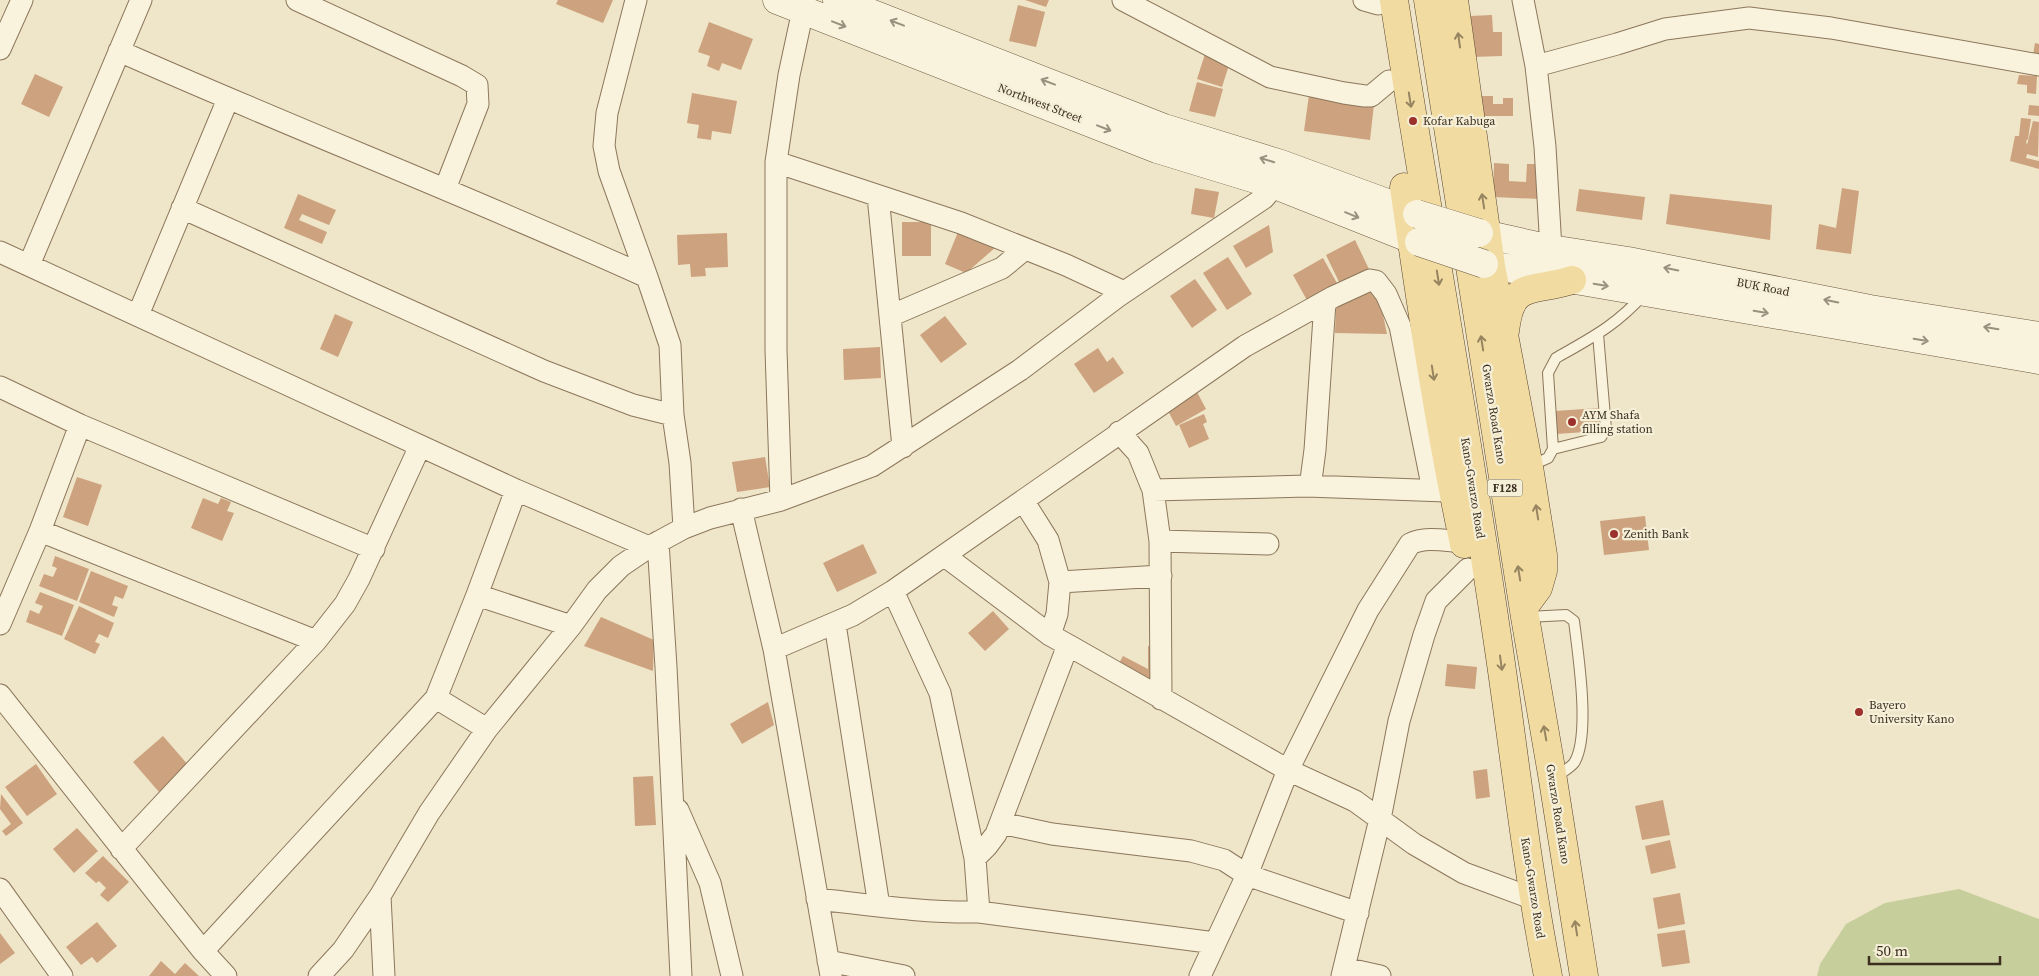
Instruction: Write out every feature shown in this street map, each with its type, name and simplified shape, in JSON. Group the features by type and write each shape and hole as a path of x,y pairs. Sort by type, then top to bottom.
{"main road":[{"name":"Northwest Street","path":"777,0 1157,149 1275,185 1310,186"},
{"name":"Northwest Street","path":"837,0 1164,128 1280,164 1310,186"},
{"name":"Gwarzo Road Kano","path":"1428,0 1584,976"},
{"path":"1454,0 1488,265 1505,333 1530,467 1543,555 1543,571 1538,588 1525,612"},
{"path":"1379,1 1389,82 1414,226 1443,490 1463,542 1468,569 1482,604 1495,622"},
{"name":"Kano-Gwarzo Road","path":"1379,1 1420,168 1495,622 1534,899 1548,976"},
{"path":"1310,186 1414,226"},
{"name":"BUK Road","path":"1414,226 1484,235 1551,249 1628,261 1870,309 2039,336"},
{"name":"BUK Road","path":"1414,226 1488,265 2039,360"},
{"path":"1505,333 1507,316 1513,300 1525,291 1542,286 1556,286 1572,280"}],"street":[{"path":"0,47 22,0"},
{"path":"30,265 141,0"},
{"path":"297,0 462,76 477,85 478,104 445,189"},
{"path":"636,0 607,113 604,146 609,171 648,277 670,345 673,415 680,463 684,528"},
{"path":"1123,0 1270,77 1365,96 1371,96 1389,82"},
{"path":"1523,0 1536,66 1546,147 1551,249"},
{"path":"781,500 776,350 776,162 789,75 803,10"},
{"path":"1536,66 1664,29 1749,18 1831,28 2039,65"},
{"path":"119,52 228,100 538,227 648,277"},
{"path":"138,316 228,100"},
{"path":"776,162 961,223 1124,292"},
{"path":"319,976 343,950 380,896 429,813 487,729 608,577 653,544 684,528 741,509 781,500 872,466 1020,370 1124,292 1264,198 1275,185"},
{"path":"878,196 903,447"},
{"path":"182,208 544,371 615,399 673,415"},
{"path":"890,316 1002,268 1025,249"},
{"path":"0,252 516,490 653,544"},
{"path":"774,649 853,616 1024,502 1120,432 1245,346 1325,302 1370,280 1376,281 1386,294 1400,326 1443,490 1307,486 1292,488 1152,490"},
{"path":"1307,486 1311,480 1315,450 1325,302"},
{"path":"0,387 80,425 374,549"},
{"path":"0,624 40,531 80,425"},
{"path":"1120,432 1138,453 1152,490 1160,542 1161,699"},
{"path":"121,849 316,641 345,604 374,549 420,446"},
{"path":"203,951 436,698 516,490"},
{"path":"975,858 988,846 1001,823 1059,640 1056,614 1060,582 1048,540 1024,502"},
{"path":"741,509 774,649 829,969 904,976"},
{"path":"40,531 316,641"},
{"path":"1200,976 1246,875 1288,770 1368,610 1410,544 1416,541 1429,540 1463,542"},
{"path":"1160,542 1268,544"},
{"path":"653,544 672,799 681,976"},
{"path":"945,556 1059,640 1288,770 1355,801 1414,844 1464,873 1534,899"},
{"path":"1380,976 1344,972 1380,819 1399,721 1427,624 1436,601 1468,569"},
{"path":"1060,582 1161,576"},
{"path":"893,591 940,693 975,858 979,912"},
{"path":"477,595 570,626"},
{"path":"835,624 879,906"},
{"path":"0,695 203,951 226,976"},
{"path":"436,698 487,729"},
{"path":"672,799 710,884 732,976"},
{"path":"1001,823 1052,834 1190,851 1224,860 1246,875 1358,913"},
{"path":"0,889 62,976"},
{"path":"380,896 384,976"},
{"path":"817,899 960,913 979,912 1215,943"}],"lane":[{"path":"1530,467 1548,458 1553,449 1548,373 1556,358 1598,334 1628,313 1646,292"},
{"path":"1553,449 1601,437 1605,433 1598,334"},
{"path":"1525,612 1566,615 1574,622 1583,692 1580,743 1574,763 1553,780"}],"green space":[{"path":"1959,889 2039,919 2039,976 1817,976 1820,964 1846,924 1885,903"}],"building":[{"path":"558,0 613,0 603,23 556,4"},
{"path":"1025,0 1049,0 1046,7"},
{"path":"1018,5 1045,12 1036,47 1009,41"},
{"path":"1492,15 1493,32 1502,32 1502,56 1471,57 1470,16"},
{"path":"709,22 753,39 741,70 722,63 719,71 707,66 710,56 698,52"},
{"path":"2035,43 2039,44 2039,56 2033,55"},
{"path":"1205,54 1230,62 1222,87 1197,79"},
{"path":"35,74 63,87 49,117 21,104"},
{"path":"2019,75 2037,76 2036,94 2027,93 2027,85 2017,84"},
{"path":"1197,82 1223,89 1215,117 1189,111"},
{"path":"692,93 737,101 731,134 712,131 711,140 697,138 699,125 687,123"},
{"path":"1309,95 1374,104 1370,140 1304,131"},
{"path":"1477,96 1493,96 1493,104 1503,104 1503,98 1513,98 1513,116 1478,116"},
{"path":"2029,105 2039,106 2039,116 2028,115"},
{"path":"2021,118 2031,119 2028,139 2026,141 2027,145 2033,121 2039,122 2038,157 2027,154 2026,158 2039,161 2039,169 2010,161 2015,136 2019,136"},
{"path":"1494,163 1509,164 1509,181 1526,182 1527,164 1542,164 1540,199 1493,197"},
{"path":"1195,188 1219,192 1214,218 1191,214"},
{"path":"1842,188 1859,191 1851,254 1816,249 1819,224 1836,228"},
{"path":"1579,189 1645,197 1642,220 1576,211"},
{"path":"298,194 336,210 329,225 302,214 299,220 327,232 322,244 284,228"},
{"path":"1670,194 1772,205 1770,240 1666,224"},
{"path":"902,222 931,222 931,256 902,256"},
{"path":"1269,225 1273,252 1246,268 1233,246"},
{"path":"958,232 996,247 966,273 945,264"},
{"path":"727,233 728,267 705,268 706,276 691,277 690,264 678,265 677,235"},
{"path":"1355,240 1369,269 1340,284 1326,255"},
{"path":"1228,257 1252,294 1227,310 1203,273"},
{"path":"1323,258 1338,285 1308,302 1293,275"},
{"path":"1195,279 1217,310 1192,328 1170,296"},
{"path":"1377,287 1387,334 1335,333 1336,307"},
{"path":"335,314 353,322 338,357 320,349"},
{"path":"945,316 967,344 941,363 920,335"},
{"path":"880,347 881,378 844,380 843,349"},
{"path":"1098,348 1107,362 1113,357 1124,373 1094,393 1074,364"},
{"path":"1197,392 1206,409 1176,426 1167,409"},
{"path":"1599,408 1600,431 1556,434 1555,411"},
{"path":"1204,414 1207,422 1203,424 1209,439 1189,448 1179,425"},
{"path":"765,457 770,487 737,492 732,462"},
{"path":"77,477 102,485 88,526 63,517"},
{"path":"203,498 218,504 221,498 231,502 227,511 234,513 222,541 191,528"},
{"path":"1645,516 1649,550 1604,555 1600,521"},
{"path":"863,544 877,573 837,592 823,563"},
{"path":"55,556 89,569 77,601 39,586 44,574 53,577 57,568 52,566"},
{"path":"91,571 128,586 123,599 115,596 112,605 118,607 114,617 79,602"},
{"path":"40,592 74,605 62,636 26,622 30,610 39,614 43,606 35,603"},
{"path":"79,606 114,623 108,638 99,634 95,642 100,644 95,654 64,639"},
{"path":"993,611 1009,629 985,651 968,633"},
{"path":"601,617 654,640 653,671 584,646"},
{"path":"1148,646 1155,646 1156,688 1117,667 1123,656 1148,669"},
{"path":"1447,664 1477,667 1475,689 1445,686"},
{"path":"768,702 774,725 742,744 730,724"},
{"path":"163,736 189,766 159,792 133,762"},
{"path":"36,764 57,794 27,816 5,787"},
{"path":"1487,769 1490,797 1476,799 1473,771"},
{"path":"653,776 656,825 635,826 633,777"},
{"path":"1,794 23,823 6,836 2,831 11,824 0,809"},
{"path":"1663,800 1670,835 1642,840 1635,806"},
{"path":"77,828 98,851 74,873 53,849"},
{"path":"1670,840 1676,868 1651,874 1645,846"},
{"path":"103,856 129,882 108,902 100,895 106,888 99,881 96,883 85,873"},
{"path":"1680,893 1685,924 1658,929 1653,898"},
{"path":"97,922 117,946 97,963 92,957 81,965 66,947"},
{"path":"1685,930 1690,963 1662,967 1657,934"},
{"path":"0,933 15,953 0,964"},
{"path":"161,961 175,974 185,963 199,976 149,976"}],"place":[{"name":"Kofar Kabuga","path":"1413,121"},
{"name":"AYM Shafa filling station","path":"1572,422"},
{"name":"Zenith Bank","path":"1614,534"},
{"name":"Bayero University Kano","path":"1859,712"}]}
